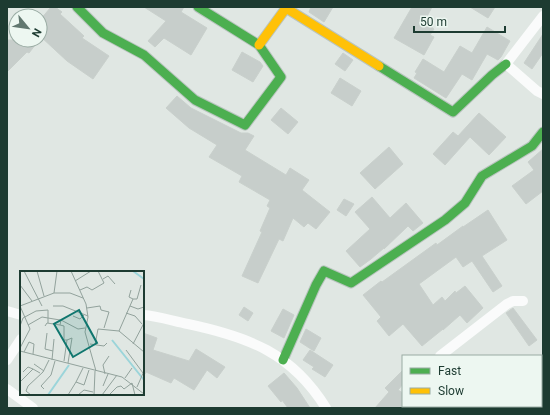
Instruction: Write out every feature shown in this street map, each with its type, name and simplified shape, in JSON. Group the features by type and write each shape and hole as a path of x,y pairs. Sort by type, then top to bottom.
{"street":[{"path":"77,7 103,33 144,54 195,100 245,125 281,77 259,45 198,7"},
{"path":"259,45 286,8 453,112 492,75 506,64 543,16"},
{"path":"506,64 537,91 543,94"},
{"path":"283,360 316,285 324,271 351,282 445,220 465,203 482,176 532,146 543,132"},
{"path":"441,355 507,304 513,301 523,300"},
{"path":"7,311 20,314"},
{"path":"144,315 239,337 272,352 294,369 316,391 326,408"},
{"path":"7,360 20,340"},
{"path":"7,389 33,408"}],"building":[{"path":"51,7 55,7 62,12 60,14 84,36 82,38 109,56 93,79 67,61 48,43 48,11"},
{"path":"144,7 184,7 181,12 207,28 191,55 164,38 155,47 148,41 166,21"},
{"path":"311,7 333,7 324,22 309,12"},
{"path":"412,7 432,7 424,22 434,29 430,35 434,37 424,55 394,38"},
{"path":"470,7 495,7 488,18"},
{"path":"487,27 510,41 498,60 487,54 472,80 462,74 446,98 414,78 417,73 415,72 423,59 444,72 460,46 472,53"},
{"path":"543,34 543,53 532,69 524,63"},
{"path":"7,40 8,48 33,48 29,53 27,52 7,72"},
{"path":"242,52 260,62 263,66 253,82 232,70"},
{"path":"343,53 353,60 345,71 335,64"},
{"path":"340,78 361,91 352,106 331,93"},
{"path":"177,96 191,108 241,133 248,133 254,136 245,150 286,175 290,168 309,180 302,190 330,212 316,229 308,223 304,227 293,218 283,241 279,239 258,283 242,276 262,232 260,231 270,208 267,206 270,200 239,182 242,176 209,157 217,145 189,128 166,108"},
{"path":"281,108 298,122 288,134 271,120"},
{"path":"479,113 506,137 489,155 470,137 445,165 433,154 453,132 458,136"},
{"path":"389,147 403,164 375,189 360,173"},
{"path":"543,149 543,191 526,204 512,186 534,170 528,162"},
{"path":"372,197 390,218 406,203 423,223 413,231 408,226 384,249 360,267 346,251 370,229 355,212"},
{"path":"344,199 354,204 346,216 337,210"},
{"path":"488,210 507,240 482,256 502,286 493,292 472,261 463,267 456,257 419,284 433,305 442,297 445,301 455,291 456,293 465,286 483,308 467,323 460,315 422,346 403,324 389,336 377,321 381,317 363,295 436,243 437,245"},
{"path":"244,307 253,313 248,321 239,315"},
{"path":"513,308 537,340 529,346 506,313"},
{"path":"283,309 294,315 284,338 271,331"},
{"path":"306,329 321,338 314,351 300,342"},
{"path":"144,333 157,338 153,350 189,361 196,349 225,367 217,378 207,370 194,390 174,378 171,383 146,372 145,374"},
{"path":"310,350 333,365 325,377 312,369 314,367 303,360"},
{"path":"402,371 402,385 398,390 402,392 403,408 375,408 389,392 385,388"},
{"path":"284,373 297,388 310,408 288,408 268,386"}],"traffic: fast":[{"path":"77,7 103,33 144,55 195,100 245,125 281,77 259,45 198,7"},
{"path":"379,66 453,112 492,75 506,64"},
{"path":"283,360 316,285 324,271 351,283 445,220 465,203 482,176 532,146 543,132"}],"traffic: slow":[{"path":"259,45 286,8 379,66"}]}
